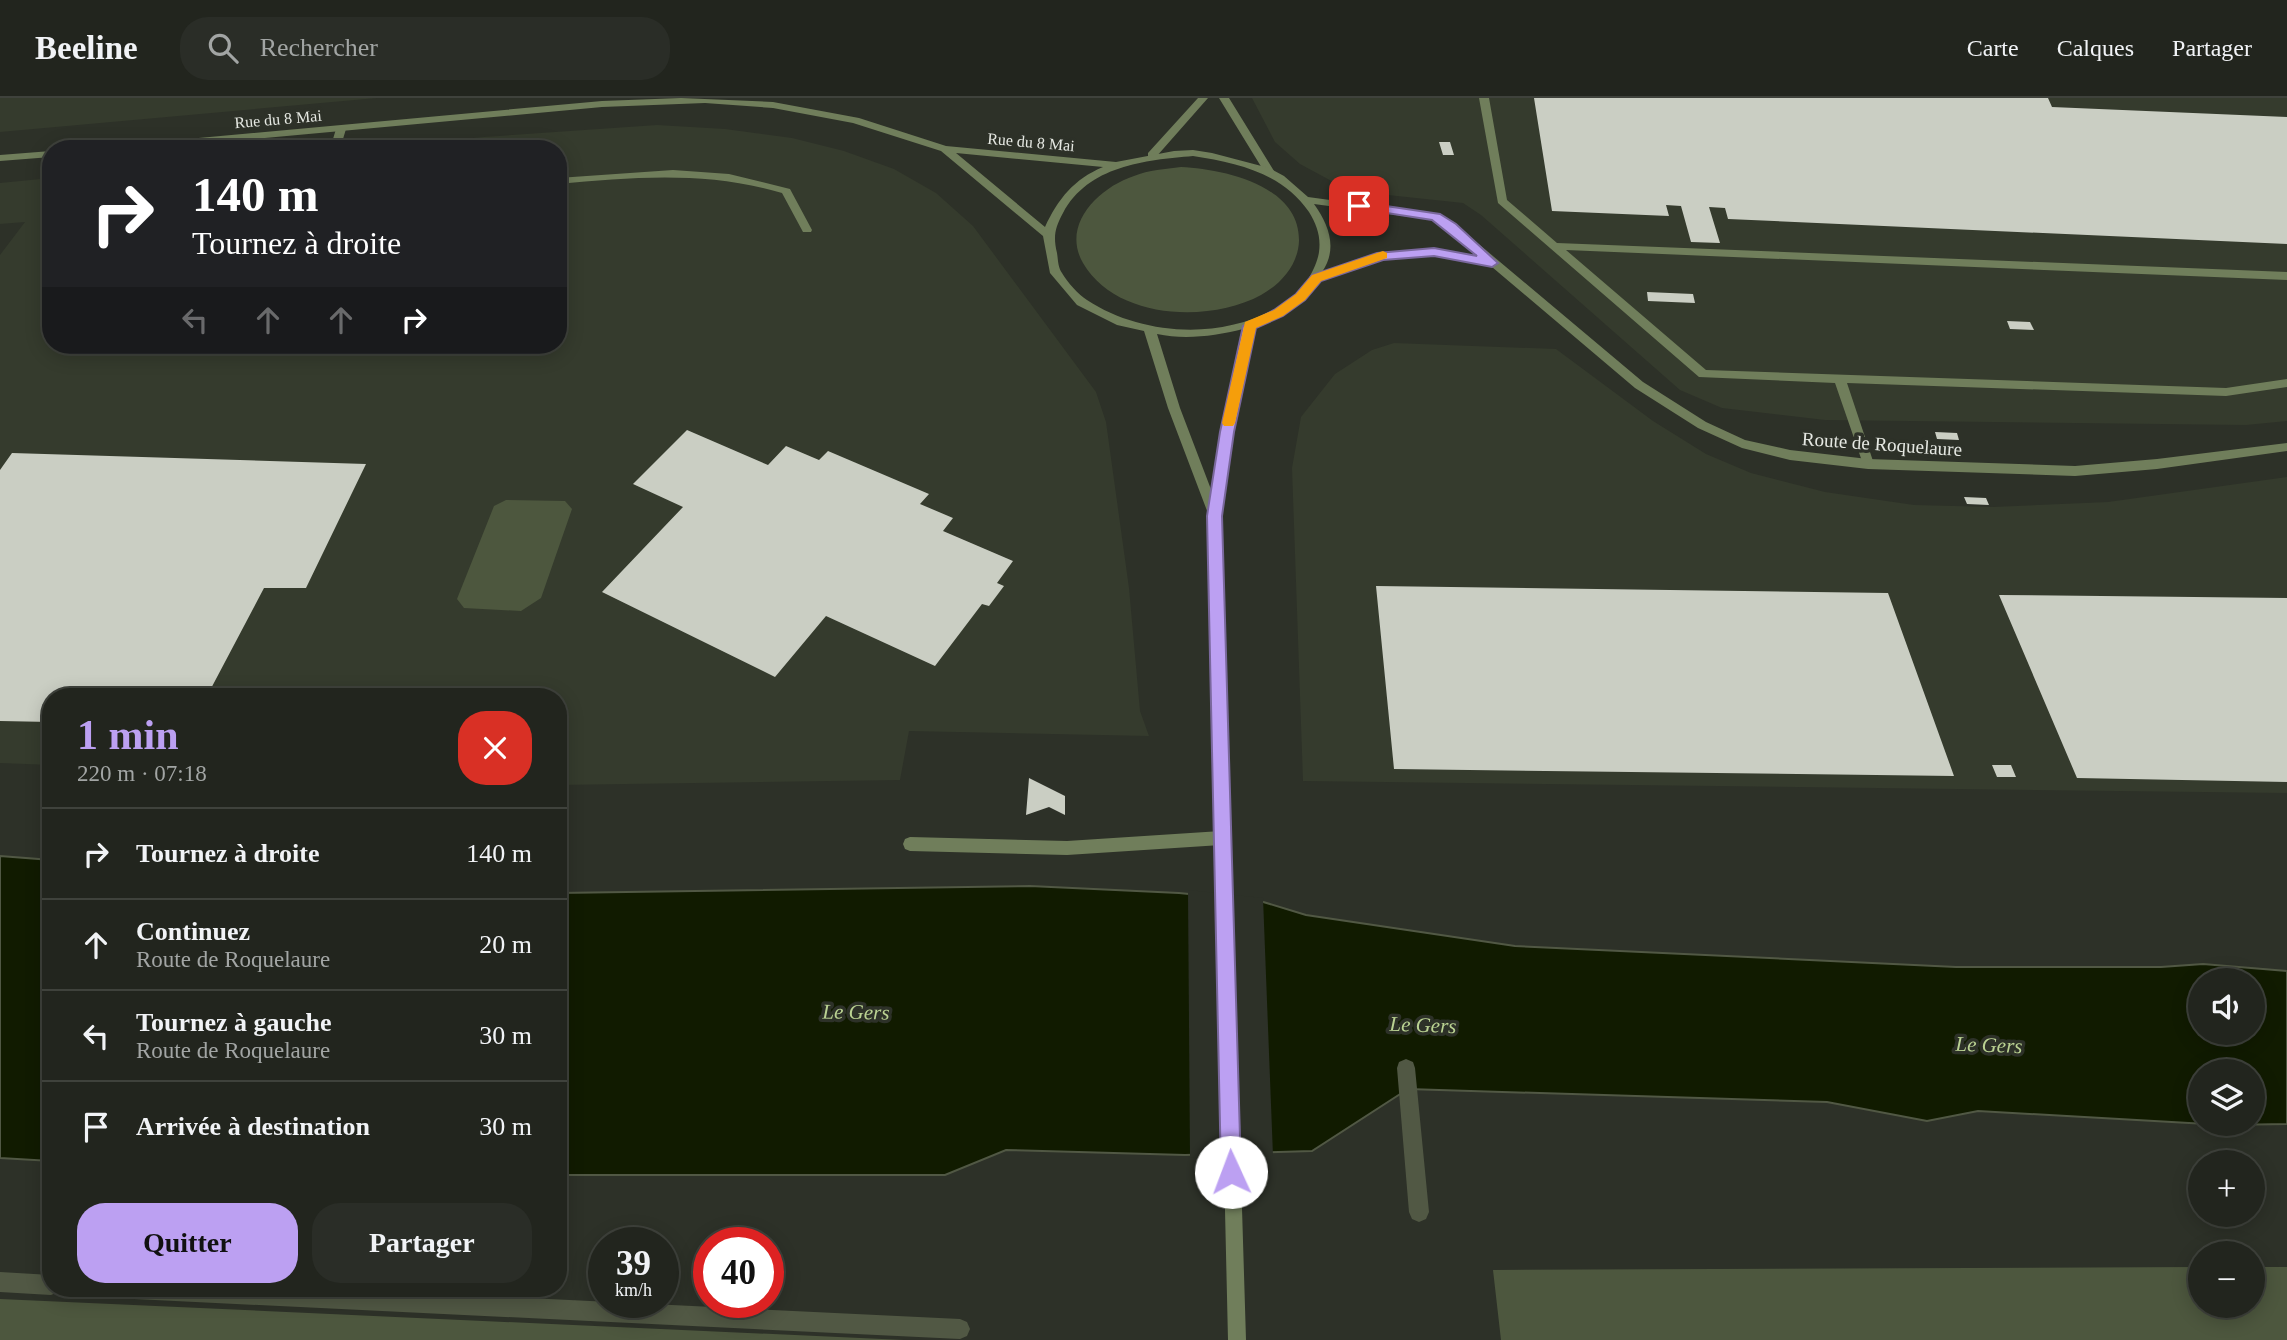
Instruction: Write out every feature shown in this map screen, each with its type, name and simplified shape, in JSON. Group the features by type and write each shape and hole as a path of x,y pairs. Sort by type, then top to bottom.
{"street":[{"path":"1153,155 1203,98"},
{"path":"1224,98 1269,171"},
{"path":"1484,98 1502,201 1703,374 2225,392 2287,383"},
{"name":"Rue du 8 Mai","path":"214,140 602,104 705,100 773,105 855,120 945,149 1114,165"},
{"path":"338,140 341,129"},
{"name":"Rue du 8 Mai","path":"945,149 1048,235"},
{"path":"1193,153 1233,158 1269,171 1308,200 1322,225 1326,252 1317,278 1301,297 1278,313 1250,326 1218,332 1183,334 1150,331 1114,320 1084,303 1062,283 1051,259 1048,235 1059,207 1082,183 1114,165 1153,155 1193,153"},
{"path":"0,158 42,155"},
{"path":"567,180 647,173 699,172 754,180 786,191 807,230"},
{"name":"Route de Roquelaure","path":"1308,200 1436,216 1639,385 1702,425 1742,444 1790,455 1868,464 2075,471 2157,464 2287,447"},
{"path":"1554,246 2287,276"},
{"name":"Route de Roquelaure","path":"1317,278 1381,256 1408,253 1434,252 1492,263"},
{"path":"1237,1340 1214,516 1227,432 1250,326"},
{"path":"1150,331 1174,408 1214,516"},
{"path":"1840,379 1868,464"},
{"path":"910,844 1067,848 1222,838"}],"shaded area":[{"path":"0,98 377,98 0,132"},
{"path":"1252,98 2287,98 2287,421 2246,425 1825,420 1722,408 1680,390 1481,215 1463,203 1350,191 1300,164 1275,142"},
{"path":"657,125 725,129 792,138 844,151 894,169 936,193 973,226 1096,392 1106,422 1129,588 1140,711 1149,736 909,731 900,780 567,785 567,688 42,688 42,765 0,763 0,255 25,222 0,224 0,183 42,179 42,354 567,354 567,140 452,140"},
{"path":"1181,167 1237,177 1256,184 1287,206 1296,222 1298,250 1287,273 1268,291 1240,304 1216,310 1165,311 1140,306 1118,296 1098,282 1083,263 1077,249 1077,235 1080,222 1096,199 1108,189 1134,176"},
{"path":"1394,343 1556,349 1653,421 1706,454 1751,473 1825,492 1914,505 1993,507 2108,502 2287,477 2287,793 1303,781 1292,468 1301,417 1335,374 1372,350"},
{"path":"506,500 565,501 572,509 541,598 521,611 464,608 457,599 494,506"},
{"path":"2188,1267 2188,1318 2265,1318 2265,1267 2287,1267 2287,1340 1501,1340 1493,1270"},
{"path":"0,1299 904,1340 0,1340"}],"water":[{"path":"0,856 42,859 42,1160 0,1158"},
{"name":"Le Gers","path":"1030,886 1179,893 1260,901 1306,915 1515,946 1956,967 2161,967 2203,964 2251,968 2188,968 2188,1045 2265,1045 2265,969 2287,971 2287,1124 2265,1124 2265,1059 2188,1059 2188,1123 1978,1111 1927,1121 1827,1102 1408,1089 1312,1151 1185,1155 1006,1150 945,1175 567,1175 567,893"}],"pier":[{"path":"1188,890 1263,898 1273,1156 1190,1158"}],"building":[{"path":"1534,98 2048,98 2052,107 2287,117 2287,244 1728,219 1725,208 1709,207 1720,243 1691,242 1681,206 1666,205 1669,216 1552,211"},
{"path":"1439,142 1450,142 1454,155 1443,155"},
{"path":"1647,292 1693,294 1695,303 1648,301"},
{"path":"2007,321 2030,322 2034,330 2010,329"},
{"path":"687,430 768,465 786,446 819,460 828,451 929,494 920,504 953,518 943,531 1013,561 997,583 1004,586 989,606 982,604 935,666 826,616 775,677 602,592 683,507 633,484"},
{"path":"1935,432 1957,433 1959,440 1937,439"},
{"path":"12,453 366,464 306,588 264,588 211,688 42,688 42,722 0,721 0,470"},
{"path":"1964,497 1986,498 1989,505 1967,504"},
{"path":"1376,586 1888,593 1954,776 1394,769"},
{"path":"1999,595 2287,598 2287,782 2077,778"},
{"path":"1992,765 2011,765 2016,777 1997,777"},
{"path":"1029,778 1065,796 1065,815 1049,807 1026,815"}],"waterway":[{"path":"1406,1068 1419,1212"},
{"path":"0,1282 42,1284"},
{"path":"300,1297 960,1329"}],"slow traffic":[{"path":"1229,423 1250,326 1278,313 1301,297 1317,278 1383,255"}],"route":[{"path":"1231,1172 1214,516 1227,432 1250,326 1278,313 1301,297 1317,278 1381,256 1434,252 1492,263 1436,216 1359,206"}]}
